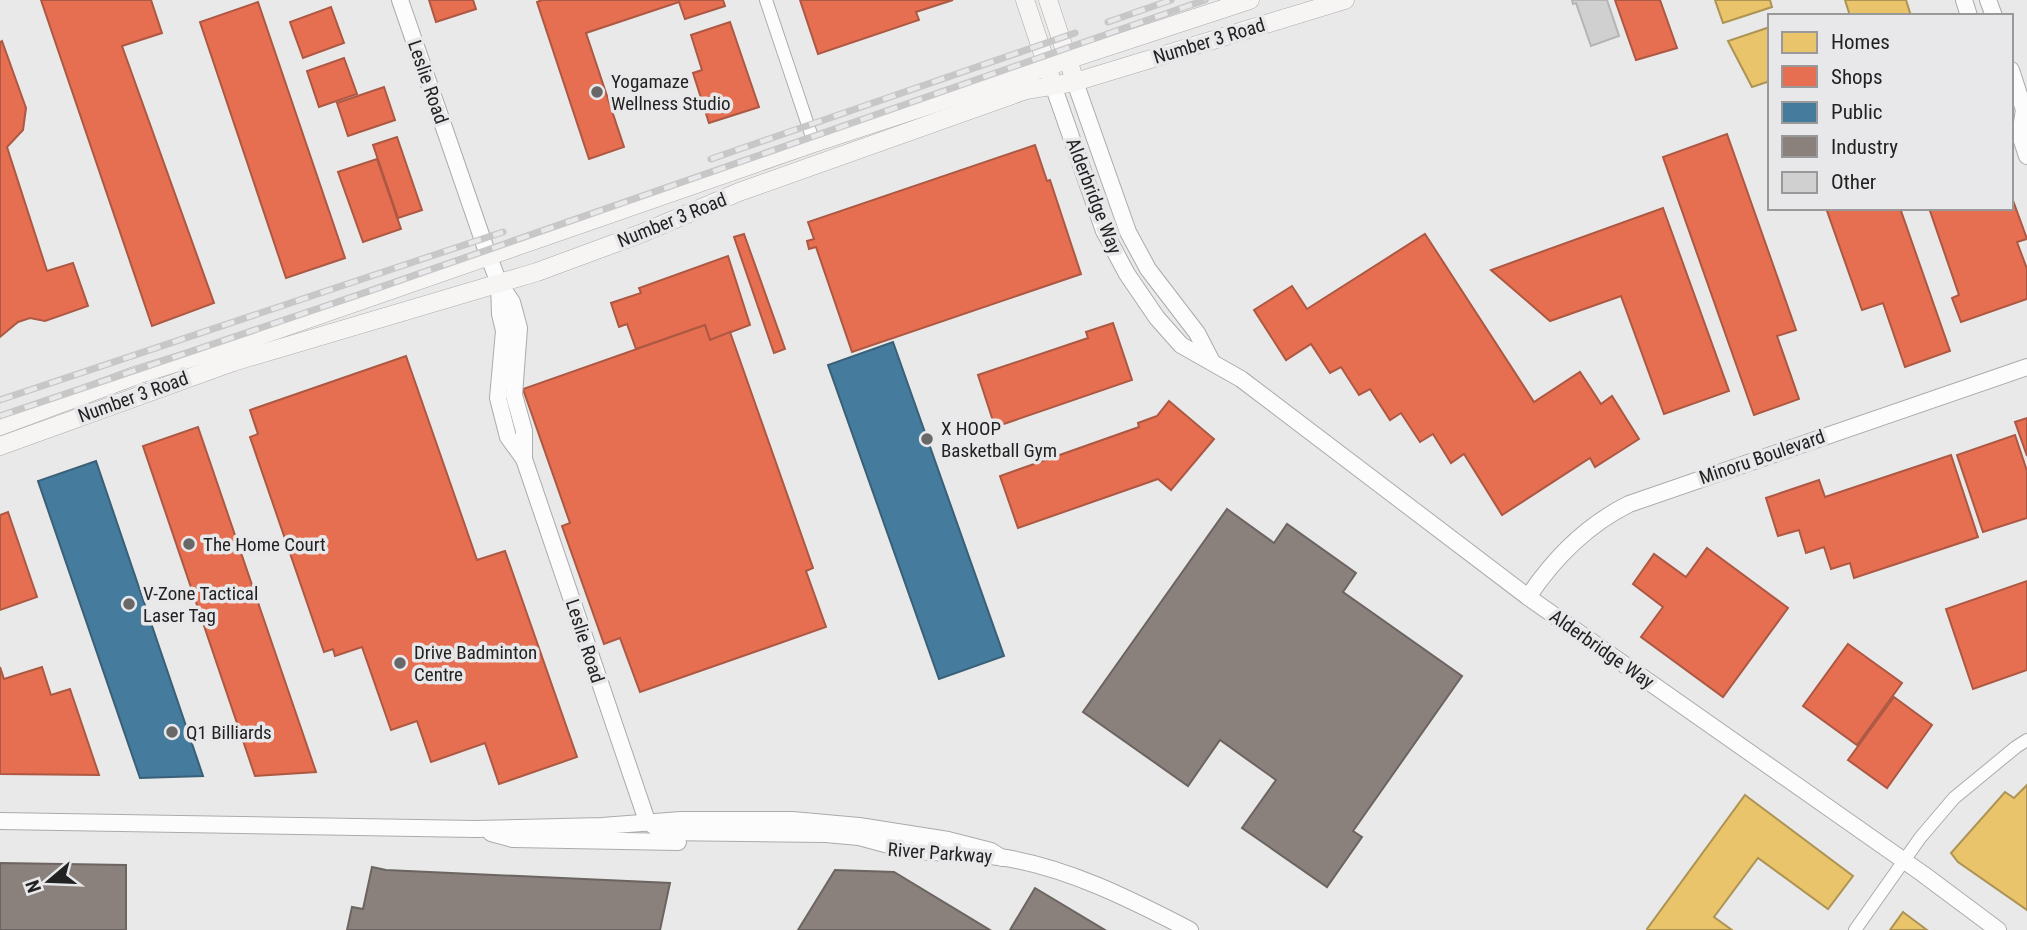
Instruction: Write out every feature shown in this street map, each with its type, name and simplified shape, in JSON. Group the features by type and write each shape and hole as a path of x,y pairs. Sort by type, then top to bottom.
{"main road":[{"name":"Alderbridge Way","path":"1025,0 1053,85"},
{"name":"Alderbridge Way","path":"1048,0 1075,82"},
{"name":"Number 3 Road","path":"0,426 137,375 233,345 814,143 1250,0"},
{"name":"Number 3 Road","path":"0,446 233,362 578,257 739,192 1026,90 1075,82 1345,0"}],"street":[{"name":"Leslie Road","path":"400,0 488,255 499,283 512,302 519,328 514,395 524,431 524,459 647,821"},
{"path":"766,0 814,143"},
{"path":"2013,76 2024,110 2016,130 2027,156"},
{"name":"Alderbridge Way","path":"1075,82 1128,232 1148,270 1197,333 1211,360"},
{"name":"Alderbridge Way","path":"1053,85 1104,231 1127,274 1157,318 1181,345 1241,379 1528,597 1998,930"},
{"name":"Minoru Boulevard","path":"1528,597 1541,577 1568,548 1605,517 1629,504 2027,367"},
{"path":"1855,930 1920,838 1954,798 2027,740"},
{"name":"River Parkway","path":"475,829 602,826 647,821 792,820 826,822 947,840 991,851 1002,858"},
{"path":"0,821 475,829"},
{"path":"647,821 662,832 825,834 859,837 911,851"},
{"name":"River Parkway","path":"475,829 513,839 791,843 1002,858"},
{"path":"1002,858 1102,888 1190,930"}],"building: Homes":[{"path":"1715,0 1770,0 1772,7 1723,23"},
{"path":"1845,0 1906,0 1910,14 1849,14"},
{"path":"1768,28 1768,82 1752,87 1728,41"},
{"path":"2027,785 2027,910 1958,862 1951,853 2005,792 2014,798"},
{"path":"1745,795 1853,876 1828,909 1758,858 1714,917 1732,930 1648,930 1647,929"},
{"path":"1903,912 1927,930 1890,930"}],"building: Shops":[{"path":"41,0 151,0 162,33 122,46 214,303 152,326"},
{"path":"429,0 473,0 476,9 436,22"},
{"path":"723,0 725,6 685,19 679,2 586,33 624,147 589,159 537,2"},
{"path":"800,0 953,0 916,12 919,20 818,54"},
{"path":"1615,0 1660,0 1677,48 1636,60"},
{"path":"258,2 345,258 286,278 200,22"},
{"path":"331,7 344,43 303,58 290,22"},
{"path":"730,22 759,107 709,123 693,73 702,70 691,35"},
{"path":"2,41 26,108 23,130 7,147 47,271 73,263 88,306 45,321 30,318 18,322 0,337 0,42"},
{"path":"344,58 357,94 319,107 307,71"},
{"path":"384,87 395,120 348,136 337,103"},
{"path":"1727,134 1796,330 1777,336 1799,399 1754,415 1663,157"},
{"path":"397,137 422,210 398,218 373,145"},
{"path":"1035,145 1047,181 1050,180 1081,274 852,352 816,247 809,249 807,241 814,239 808,222"},
{"path":"377,159 401,229 363,242 338,172"},
{"path":"2013,200 2027,239 2017,242 2027,269 2027,299 1961,322 1952,298 1959,295 1930,210 2013,210"},
{"path":"1663,208 1729,391 1664,414 1621,296 1550,321 1491,270"},
{"path":"1827,210 1901,210 1950,351 1905,367 1883,303 1862,310"},
{"path":"744,234 785,349 774,353 734,237"},
{"path":"1425,234 1534,402 1580,372 1601,404 1612,396 1639,439 1595,467 1590,458 1502,515 1464,454 1451,463 1433,434 1420,442 1401,413 1390,420 1370,389 1359,395 1341,367 1330,373 1311,344 1286,360 1254,310 1292,286 1307,309"},
{"path":"728,256 750,325 710,340 705,325 636,349 627,324 619,327 611,303 641,293 639,288"},
{"path":"1113,323 1132,380 995,427 978,375 1088,338 1086,332"},
{"path":"705,325 710,340 730,332 813,568 806,571 826,627 640,692 620,638 604,644 562,526 570,523 523,389"},
{"path":"406,356 477,560 505,551 577,757 499,784 485,743 431,762 417,721 391,730 362,647 335,656 333,649 324,652 250,437 258,434 250,410"},
{"path":"1169,401 1214,439 1171,490 1158,479 1018,528 1000,476 1139,427 1138,423 1157,416"},
{"path":"2027,418 2027,456 2015,422"},
{"path":"198,427 316,772 255,776 143,446"},
{"path":"2015,435 2027,471 2027,518 1983,532 1957,455"},
{"path":"1951,455 1978,537 1854,578 1850,563 1831,569 1824,547 1806,553 1799,530 1778,536 1766,498 1819,480 1825,497"},
{"path":"8,512 37,597 0,610 0,515"},
{"path":"1707,548 1788,608 1723,697 1641,637 1663,607 1633,584 1654,554 1686,577"},
{"path":"2027,581 2027,670 1973,689 1946,609"},
{"path":"1848,644 1902,683 1857,745 1803,706"},
{"path":"0,667 4,679 42,667 51,695 70,689 99,775 0,774"},
{"path":"1894,697 1932,725 1887,788 1848,760"}],"building: Public":[{"path":"893,342 1004,656 939,679 828,365"},
{"path":"96,461 203,776 140,778 38,481"}],"building: Industry":[{"path":"1227,509 1274,543 1287,524 1356,573 1343,592 1462,676 1353,831 1362,837 1327,887 1242,828 1276,780 1220,740 1188,786 1083,712"},
{"path":"0,863 126,865 126,930 0,930"},
{"path":"372,867 386,870 670,883 660,930 347,930 352,907 363,909"},
{"path":"835,870 894,872 990,930 798,930"},
{"path":"1035,888 1105,930 1010,930"}],"building: Other":[{"path":"1572,0 1607,0 1619,36 1591,46 1576,3 1573,4"}],"railway":[{"path":"1108,22 1171,0"},
{"path":"0,416 361,294 1205,0"},
{"path":"711,159 1075,33"},
{"path":"0,400 503,232"}],"place":[{"name":"Yogamaze Wellness Studio","path":"597,92"},
{"name":"X HOOP Basketball Gym","path":"927,439"},
{"name":"The Home Court","path":"189,544"},
{"name":"V-Zone Tactical Laser Tag","path":"129,604"},
{"name":"Drive Badminton Centre","path":"400,663"},
{"name":"Q1 Billiards","path":"172,732"}]}
